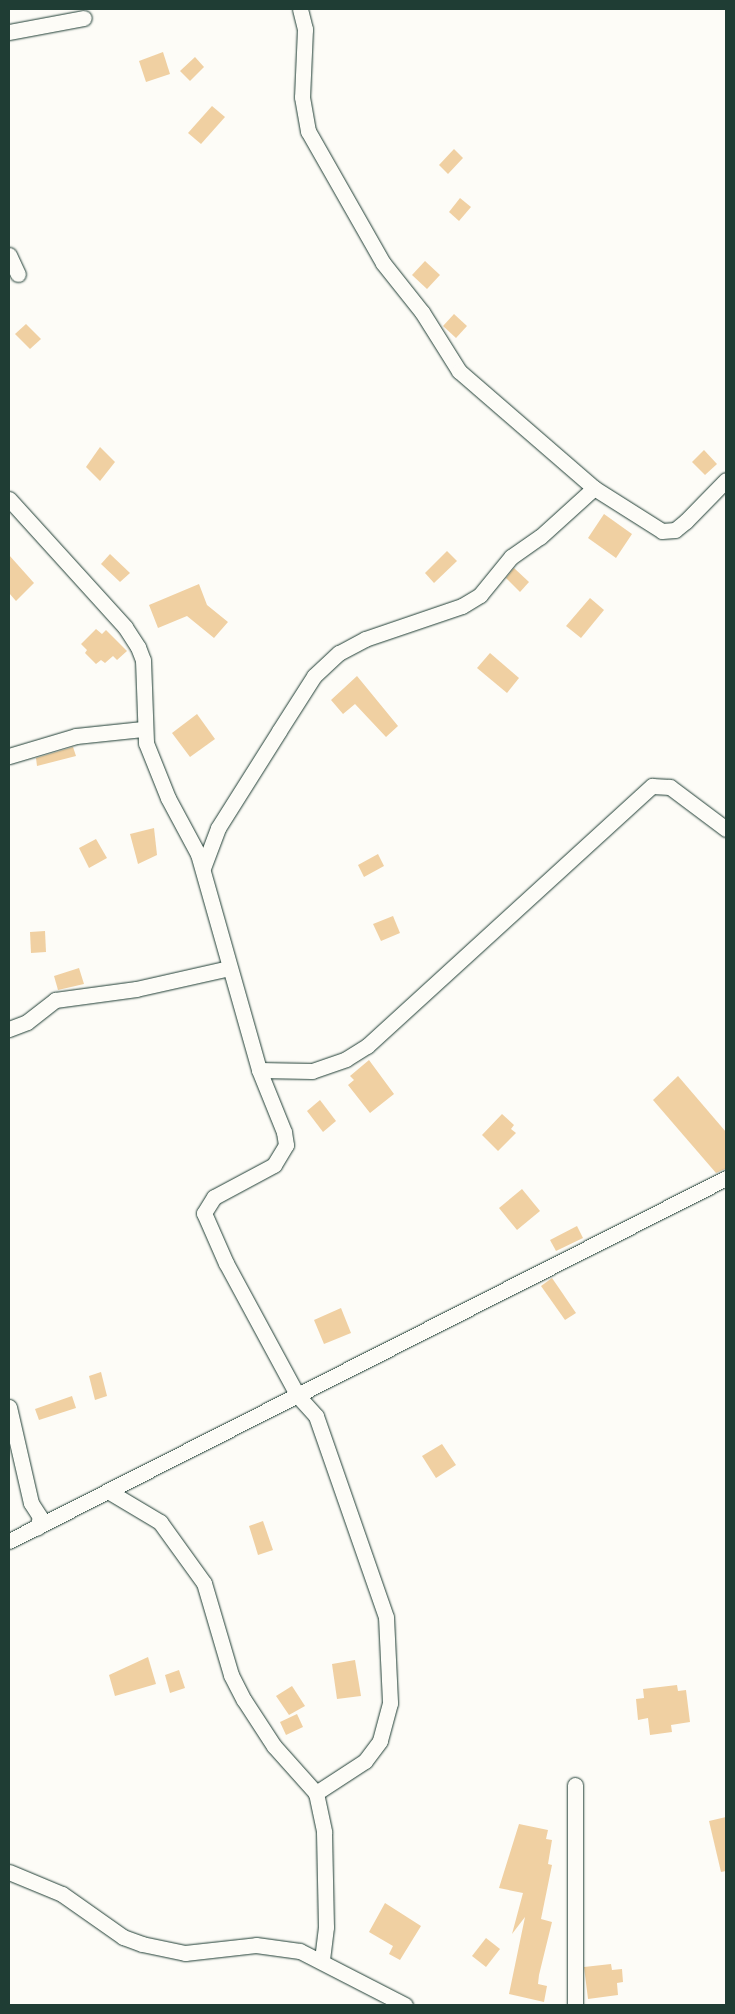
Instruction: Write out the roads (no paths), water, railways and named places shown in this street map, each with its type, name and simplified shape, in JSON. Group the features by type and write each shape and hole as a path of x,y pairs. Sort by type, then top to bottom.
{"street":[{"path":"300,9 305,29 302,97 308,131 383,263 422,312 459,370 594,488 662,531 680,525 726,480"},
{"path":"9,32 84,18"},
{"path":"9,255 18,274"},
{"path":"202,872 218,828 327,662 365,639 462,606 480,595 511,557 540,537 594,488"},
{"path":"9,499 125,627 138,648 143,660 143,729 154,768 198,854 259,1070 286,1145 274,1165 214,1198 204,1213 298,1396 316,1416 386,1617 392,1678 386,1724 373,1752 316,1793"},
{"path":"9,756 76,736 143,729"},
{"path":"259,1070 312,1071 346,1059 367,1046 652,786 670,787 726,828"},
{"path":"9,1029 27,1022 61,999 136,989 229,968"},
{"path":"9,1541 726,1178"},
{"path":"9,1407 31,1503 40,1517 37,1528"},
{"path":"108,1491 160,1522 204,1583 231,1675 244,1700 279,1752 316,1793 324,1832 326,1927 322,1959"},
{"path":"575,1784 575,2005"},
{"path":"9,1872 62,1894 123,1937 162,1950 186,1952 264,1946 300,1950 322,1959 406,2005"}]}
